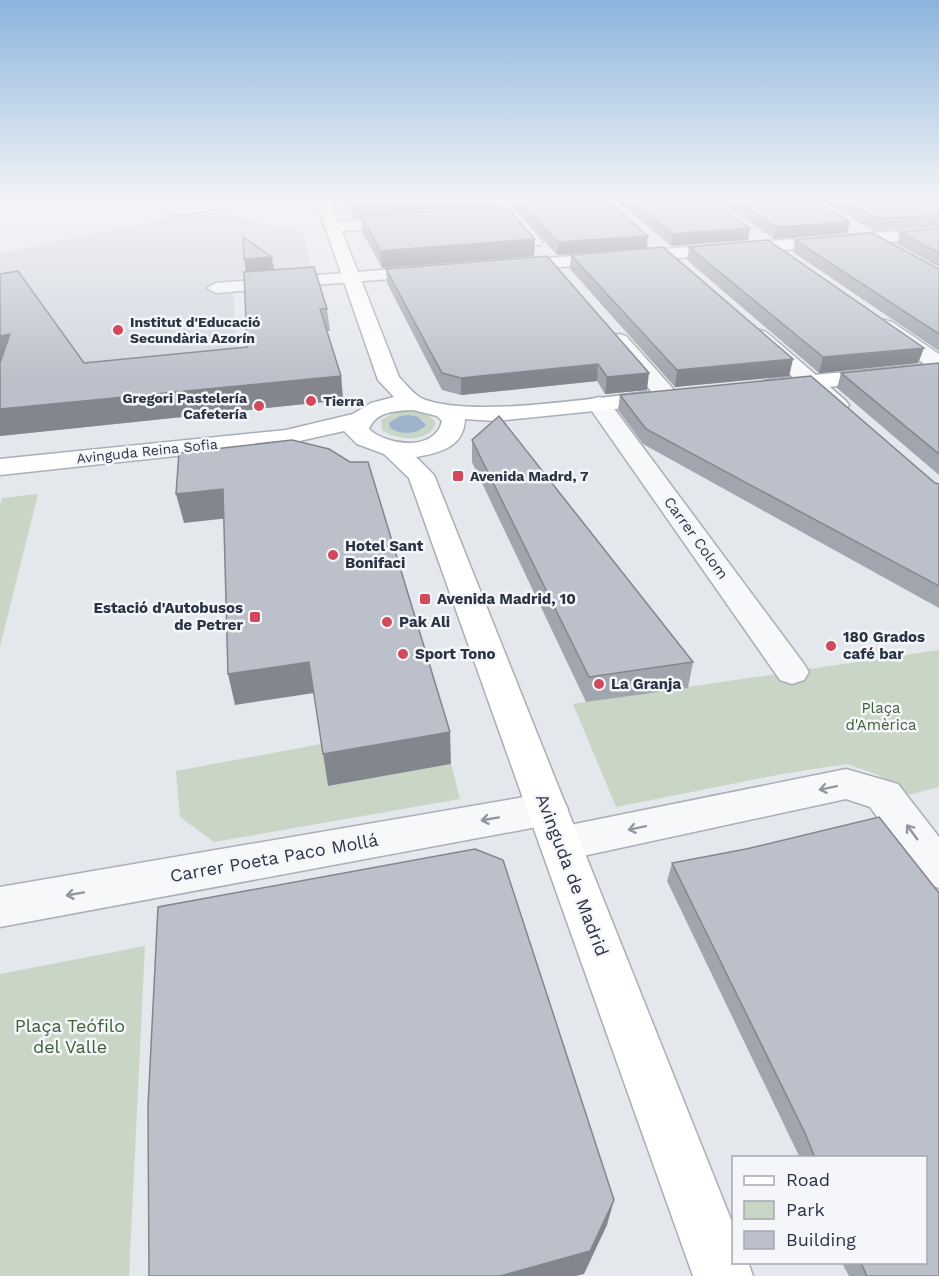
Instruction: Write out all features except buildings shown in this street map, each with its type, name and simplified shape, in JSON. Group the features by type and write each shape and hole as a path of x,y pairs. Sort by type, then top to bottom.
{"street":[{"path":"345,258 389,380 413,403 450,420 679,396 604,323"},
{"path":"548,258 567,280"},
{"path":"494,267 616,258"},
{"path":"671,258 684,269"},
{"path":"787,258 790,260"},
{"path":"216,288 448,270"},
{"path":"868,315 939,364"},
{"path":"744,323 853,419"},
{"path":"755,388 939,369"},
{"path":"360,429 379,407 389,380"},
{"path":"379,407 413,403"},
{"name":"Carrer Colom","path":"599,404 792,672"},
{"path":"428,460 449,437 450,420"},
{"name":"Avinguda Reina Sofia","path":"0,467 360,429 374,445 393,449"},
{"name":"Avinguda de Madrid","path":"393,449 428,460 554,826 723,1276"},
{"path":"554,826 846,784 884,795 939,870"},
{"name":"Carrer Poeta Paco Mollá","path":"0,907 554,826"}],"shaded area":[{"name":"Institut d'Educació Secundària Azorín","path":"0,258 309,258 312,272 232,279 239,367 0,389"}],"green space":[{"path":"406,411 427,415 436,423 432,430 420,437 403,438 382,430 381,420 396,412"},
{"path":"38,494 0,647 0,506 2,498"},
{"name":"Plaça d'Amèrica","path":"939,650 939,787 908,795 878,775 847,764 782,774 616,807 573,704"},
{"path":"321,744 328,786 451,764 460,799 214,842 180,817 176,771"},
{"name":"Plaça Teófilo del Valle","path":"145,946 129,1276 0,1276 0,974"}],"water":[{"path":"400,416 418,417 426,425 418,431 409,433 390,428 389,423"}],"place":[{"name":"Institut d'Educació Secundària Azorín","path":"118,330"},
{"name":"Tierra","path":"311,401"},
{"name":"Gregori Pastelería Cafetería","path":"259,406"},
{"name":"Avenida Madrd, 7","path":"458,476"},
{"name":"Hotel Sant Bonifaci","path":"333,555"},
{"name":"Avenida Madrid, 10","path":"425,599"},
{"name":"Estació d'Autobusos de Petrer","path":"255,617"},
{"name":"Pak Ali","path":"387,622"},
{"name":"180 Grados café bar","path":"831,646"},
{"name":"Sport Tono","path":"403,654"},
{"name":"La Granja","path":"599,684"}]}
